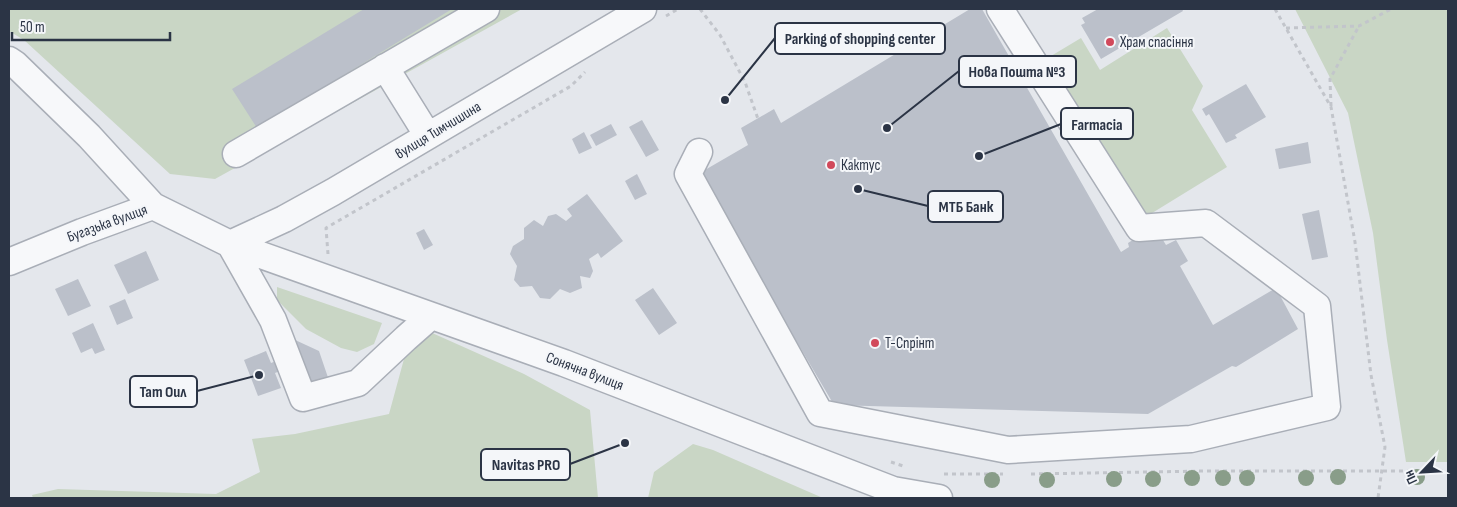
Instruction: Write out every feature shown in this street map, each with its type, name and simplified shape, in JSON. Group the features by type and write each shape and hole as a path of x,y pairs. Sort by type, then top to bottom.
{"street":[{"path":"236,154 486,9"},
{"path":"699,152 688,174 820,412 1008,450 1191,440 1327,406 1317,306 1206,223 1140,228 1000,9"},
{"name":"вулиця Тимчишина","path":"230,244 284,219 428,136 653,14"},
{"path":"9,60 90,136 153,206"},
{"path":"386,67 428,136"},
{"name":"Бугазька вулиця","path":"9,262 82,232 153,206 230,244"},
{"path":"230,244 273,320 303,398 358,383 431,316"},
{"name":"Сонячна вулиця","path":"230,244 564,363 893,490 939,498"}],"path":[{"path":"653,14 678,9"},
{"path":"700,9 720,35 745,82 758,119"},
{"path":"1275,9 1331,107"},
{"path":"1286,28 1359,26 1391,9"},
{"path":"1359,26 1330,78 1331,107 1355,242 1371,375 1384,448 1378,498"},
{"path":"329,262 326,228 571,86 589,68"}],"green space":[{"path":"9,9 522,9 215,179 170,174 24,40 9,31"},
{"path":"1295,9 1448,9 1448,462 1406,462 1373,233 1348,113"},
{"path":"1167,28 1203,86 1192,110 1227,167 1144,218 1046,59 1081,38 1100,70"},
{"path":"277,287 382,323 374,344 357,352 341,348 306,329 277,300"},
{"path":"430,332 524,374 590,410 598,498 33,498 32,495 58,489 216,494 260,472 252,439 295,434 389,414 404,359"},
{"path":"693,444 713,450 823,498 648,498 654,472"}],"building":[{"path":"364,9 452,9 257,128 232,89"},
{"path":"970,9 982,9 1121,252 1129,247 1128,243 1147,231 1158,232 1166,245 1176,240 1188,261 1180,266 1213,325 1276,288 1298,329 1236,367 1232,366 1148,414 834,405 698,174 748,145 741,128 774,109 781,123"},
{"name":"Храм спасіння","path":"1098,9 1182,9 1183,11 1101,59 1081,25 1085,23 1082,18"},
{"path":"1246,84 1266,117 1235,135 1237,138 1226,143 1209,114 1206,116 1202,109"},
{"path":"642,120 659,150 646,157 629,127"},
{"path":"611,124 617,135 596,146 590,135"},
{"path":"584,132 592,148 579,154 572,139"},
{"path":"1308,142 1311,163 1279,169 1275,149"},
{"path":"637,174 647,194 635,200 625,181"},
{"path":"587,194 623,241 601,258 598,253 589,259 593,271 590,278 580,276 582,288 570,293 560,289 550,299 540,298 532,286 520,287 514,280 517,266 510,254 513,246 524,239 524,228 534,220 543,226 548,216 556,214 566,221 572,216 567,209"},
{"path":"1319,210 1328,257 1312,260 1302,214"},
{"path":"424,229 433,245 424,250 416,233"},
{"path":"146,251 159,280 128,294 114,265"},
{"path":"78,279 91,306 68,316 55,289"},
{"path":"653,288 677,323 659,335 635,300"},
{"path":"125,299 133,318 117,325 109,306"},
{"path":"93,323 105,350 95,354 92,348 81,353 72,333"},
{"path":"280,333 319,351 337,404 300,385 293,366 275,373 281,388 258,396 244,360 266,351 271,363 289,356"}],"place":[{"name":"Храм спасіння","path":"1110,42"},
{"name":"Parking of shopping center","path":"725,100"},
{"name":"Нова Пошта №3","path":"887,128"},
{"name":"Farmacia","path":"979,156"},
{"name":"Кактус","path":"831,165"},
{"name":"МТБ Банк","path":"858,189"},
{"name":"Т-Спрінт","path":"875,343"},
{"name":"Тат Оил","path":"259,375"},
{"name":"Navitas PRO","path":"625,443"}]}
